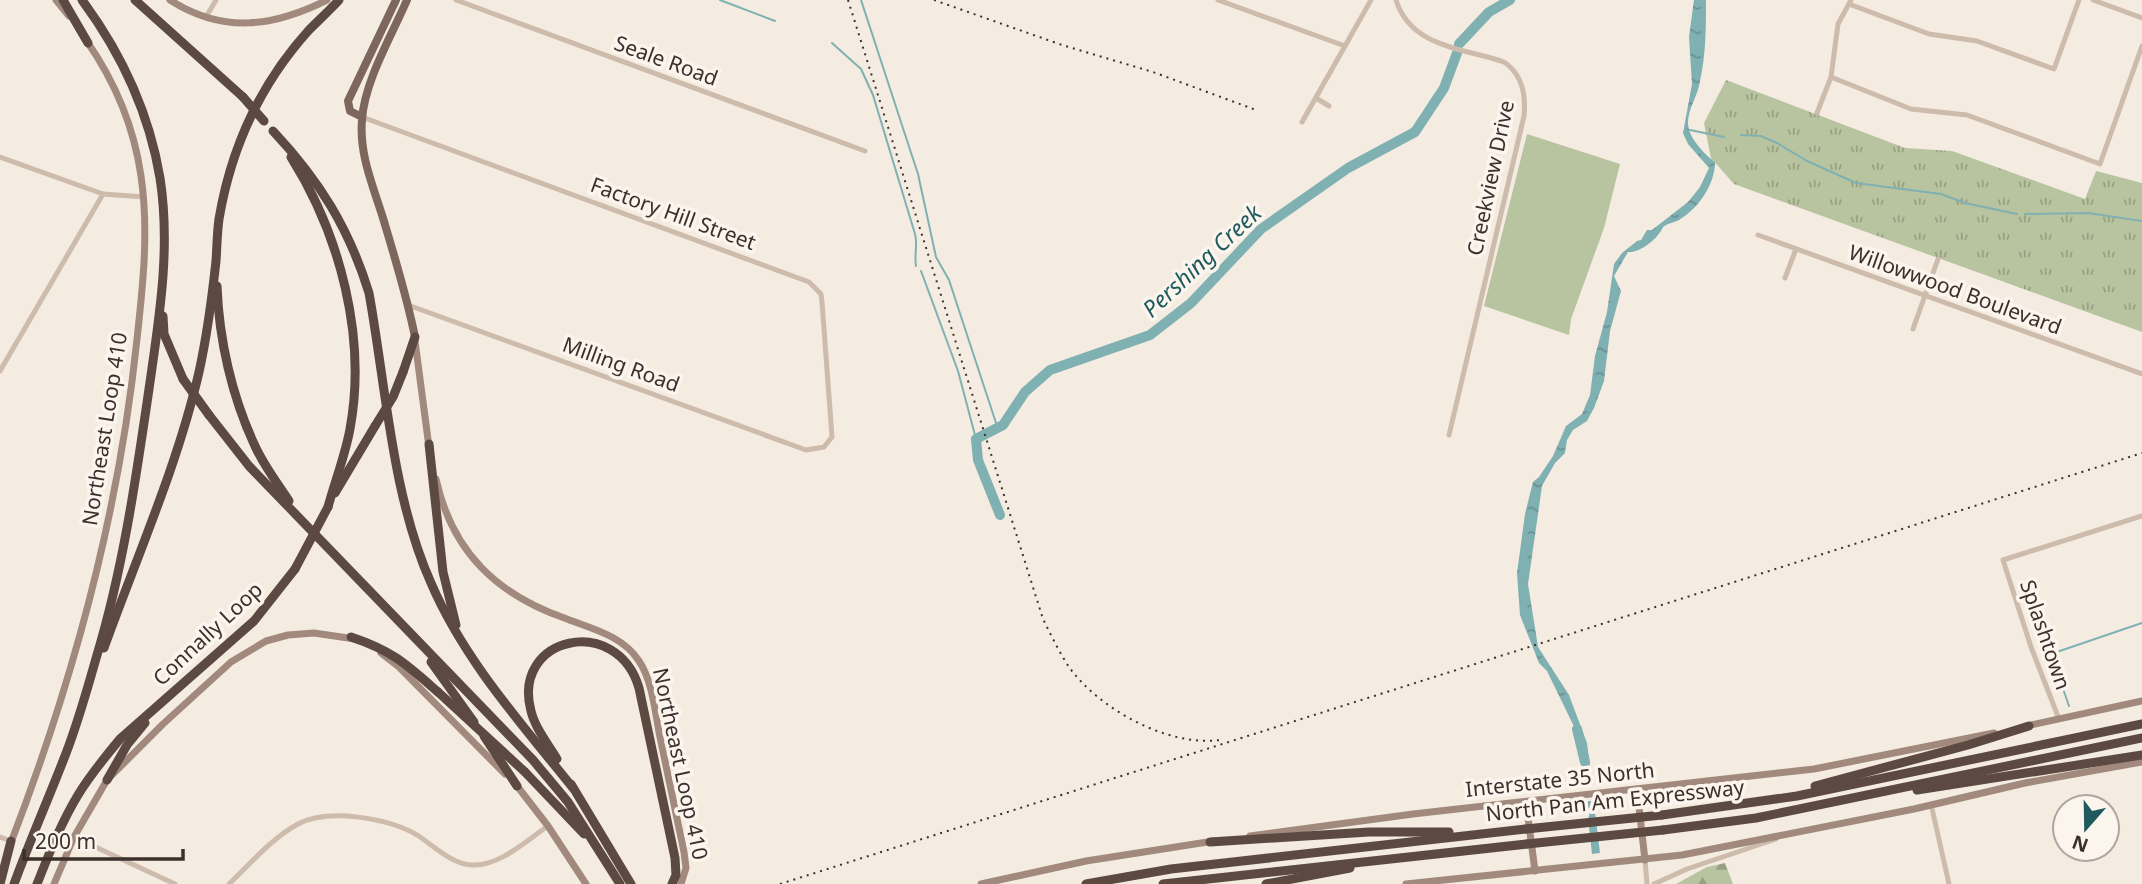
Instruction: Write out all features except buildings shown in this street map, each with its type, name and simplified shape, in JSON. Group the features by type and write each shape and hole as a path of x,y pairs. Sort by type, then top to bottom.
{"highway":[{"path":"63,0 89,43"},
{"path":"64,759 98,652 117,577 138,461 162,297 164,254 160,178 145,116 112,43 82,0"},
{"name":"Connally Loop","path":"37,884 78,795 120,739 254,621 295,569 328,507 350,429 355,375 353,337 347,296 318,206 299,169 273,131 243,97 135,0"},
{"path":"14,884 64,759 182,435 199,371 226,185 248,122 268,83 285,59 340,0"},
{"path":"273,131 303,164 330,204 351,240 361,267 371,303 407,513 431,583 463,647 573,788"},
{"path":"216,263 222,340 237,400 256,448 290,503 306,523"},
{"path":"162,297 164,334 183,379 248,467 306,523 533,760 568,802 603,855"},
{"path":"328,507 393,397 415,337"},
{"path":"429,444 443,572 463,647"},
{"path":"412,635 517,786"},
{"path":"351,637 394,655 438,692 525,772 627,883"},
{"path":"627,883 534,722 530,709 529,685 539,660 548,651 573,642 604,644 629,664 635,675 675,858 676,875 672,884"},
{"path":"107,780 127,745 164,700"},
{"name":"North Pan Am Expressway","path":"1086,884 1171,869 1755,803 2142,724"},
{"path":"1755,803 2029,726"},
{"name":"North Pan Am Expressway","path":"1163,884 1756,818 2142,738"},
{"path":"1870,795 1998,779 2142,755"},
{"path":"1210,842 1369,832 1496,832"},
{"path":"0,884 11,841"},
{"path":"1266,884 1343,870 1374,861"}],"main road":[{"name":"Northeast Loop 410","path":"0,869 66,685 93,588 113,501 135,367 143,268 144,197 128,120 89,43 56,0"},
{"path":"170,0 206,17 240,23 281,20 327,0"},
{"path":"362,117 349,111 348,101 396,0"},
{"path":"407,0 376,72 362,117 362,141 367,168 415,337"},
{"name":"Northeast Loop 410","path":"415,337 429,444 446,513 457,537 482,569 515,596 533,606 606,634 619,641 638,659 650,688 684,852 686,868 681,884"},
{"path":"54,884 74,838 107,780 163,724 232,662 266,641 288,635 314,633 351,637 373,647 399,667 517,786 548,826 586,884"},
{"name":"Interstate 35 North","path":"981,884 1086,861 1409,814 1814,769 2142,701"},
{"path":"1406,884 1645,860 1730,847 2025,783 2142,762"},
{"path":"1637,790 1645,860"},
{"path":"1526,802 1535,871"}],"street":[{"path":"206,17 216,0"},
{"name":"Seale Road","path":"456,0 865,151"},
{"path":"1218,0 1345,47"},
{"path":"1302,122 1371,0"},
{"name":"Creekview Drive","path":"1396,0 1409,24 1422,36 1433,42 1504,62 1513,68 1524,93 1524,116 1449,435"},
{"path":"1817,113 1831,77 1838,24 1850,2 1929,34 1976,41 2054,69 2079,0"},
{"path":"2093,0 2142,18"},
{"path":"1831,77 1911,109 1967,115 2100,164 2142,46"},
{"path":"1316,98 1329,106"},
{"name":"Factory Hill Street","path":"362,117 809,282 821,294 822,302 833,431 824,447"},
{"path":"0,157 103,194 144,197"},
{"path":"0,371 103,194"},
{"name":"Willowwood Boulevard","path":"1758,235 2142,374"},
{"path":"1785,278 1796,249"},
{"path":"1913,329 1938,259"},
{"name":"Milling Road","path":"408,305 806,450 824,447"},
{"name":"Splashtown","path":"2059,719 2031,647 2003,560 2142,516"},
{"path":"1931,804 1949,884"},
{"path":"229,884 281,837 299,824 316,820 355,817 382,821 414,833 443,853 470,866 487,863 506,854 548,826"},
{"path":"1654,884 1687,869 1795,833"},
{"path":"0,838 11,841"},
{"path":"74,838 175,884"},
{"path":"1645,860 1647,884"}],"green space":[{"path":"1726,80 1905,148 1952,151 2085,199 2096,171 2142,183 2142,332 1734,184 1711,158 1704,123"},
{"path":"1527,134 1620,164 1604,228 1571,319 1569,335 1484,306"},
{"path":"1725,863 1733,884 1676,884 1707,867"}],"water":[{"path":"1694,0 1706,0 1705,40 1699,86 1688,123 1694,139 1715,162 1712,179 1693,209 1679,220 1663,227 1648,244 1628,252 1614,276 1621,291 1610,331 1604,381 1587,421 1573,430 1567,440 1565,453 1555,463 1542,486 1528,584 1538,647 1569,695 1587,743 1592,783 1584,783 1583,745 1547,671 1539,663 1520,615 1517,573 1525,514 1533,482 1553,456 1566,426 1582,414 1590,395 1595,356 1607,312 1614,264 1622,253 1641,240 1647,230 1652,230 1688,202 1700,187 1709,168 1688,144 1683,133 1692,84 1689,37"},
{"path":"1588,801 1594,804 1600,853 1592,854 1588,819 1591,809 1587,808"}],"waterway":[{"path":"720,0 775,21"},
{"path":"861,0 918,174 936,257 949,280 998,429"},
{"name":"Pershing Creek","path":"1459,44 1489,12 1510,0"},
{"path":"832,43 861,69 873,95 915,234 916,266"},
{"name":"Pershing Creek","path":"1000,515 978,460 976,439 1003,425 1025,392 1050,370 1150,335 1191,303 1261,229 1348,168 1415,132 1444,88 1457,53"},
{"path":"1690,130 1724,137"},
{"path":"1741,135 1761,136 1856,183 1941,194 1965,203 2017,214"},
{"path":"2025,214 2088,213 2142,221"},
{"path":"921,271 958,371 976,439"},
{"path":"2069,706 2051,654 2142,623"},
{"path":"1577,729 1585,762"}],"railway":[{"path":"848,0 1043,619 1052,637 1069,667 1082,682 1116,710 1157,731 1200,741 1220,740"},
{"path":"934,0 1062,45 1153,72 1256,110"},
{"path":"780,884 2142,453"}]}
